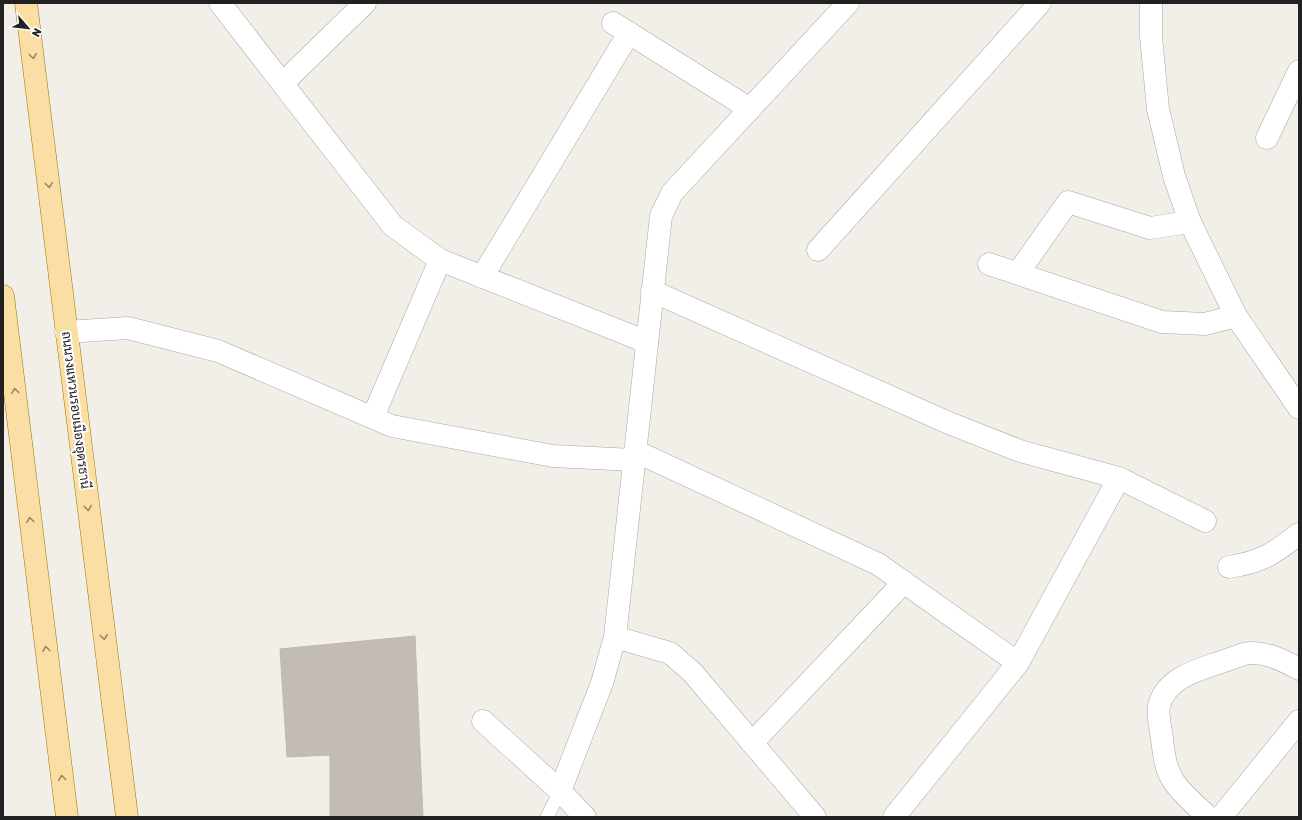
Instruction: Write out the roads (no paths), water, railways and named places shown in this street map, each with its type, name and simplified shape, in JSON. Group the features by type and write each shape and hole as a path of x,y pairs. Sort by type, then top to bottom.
{"main road":[{"name":"ถนนวงแหวนรอบเมืองอุดรธานี","path":"26,3 127,817"},
{"path":"3,296 4,320 67,817"}],"street":[{"path":"220,3 392,226 440,260 647,342"},
{"path":"283,83 365,3"},
{"path":"560,791 602,683 615,637 661,216 672,193 848,3"},
{"path":"818,250 1040,3"},
{"path":"1151,3 1151,37 1158,108 1174,176 1190,222 1236,316 1299,408"},
{"path":"482,277 621,28 750,108"},
{"path":"1267,138 1299,71"},
{"path":"1018,273 1068,202 1150,228 1190,222"},
{"path":"374,417 440,260"},
{"path":"989,264 1162,322 1205,324 1236,316"},
{"path":"652,291 949,423 1020,451 1119,478 1205,521"},
{"path":"66,332 128,328 218,351 392,426 553,456 635,456 878,564 1018,663"},
{"path":"894,817 1018,663 1119,478"},
{"path":"1229,568 1262,560 1273,554 1299,534"},
{"path":"752,743 904,582"},
{"path":"615,637 670,653 692,672 815,817"},
{"path":"1208,817 1175,784 1168,773 1160,722 1159,707 1162,696 1171,686 1191,672 1246,654 1262,654 1274,657 1299,669"},
{"path":"483,721 560,791 585,817"},
{"path":"1221,817 1299,721"}],"lane":[{"path":"547,817 560,791"}]}
